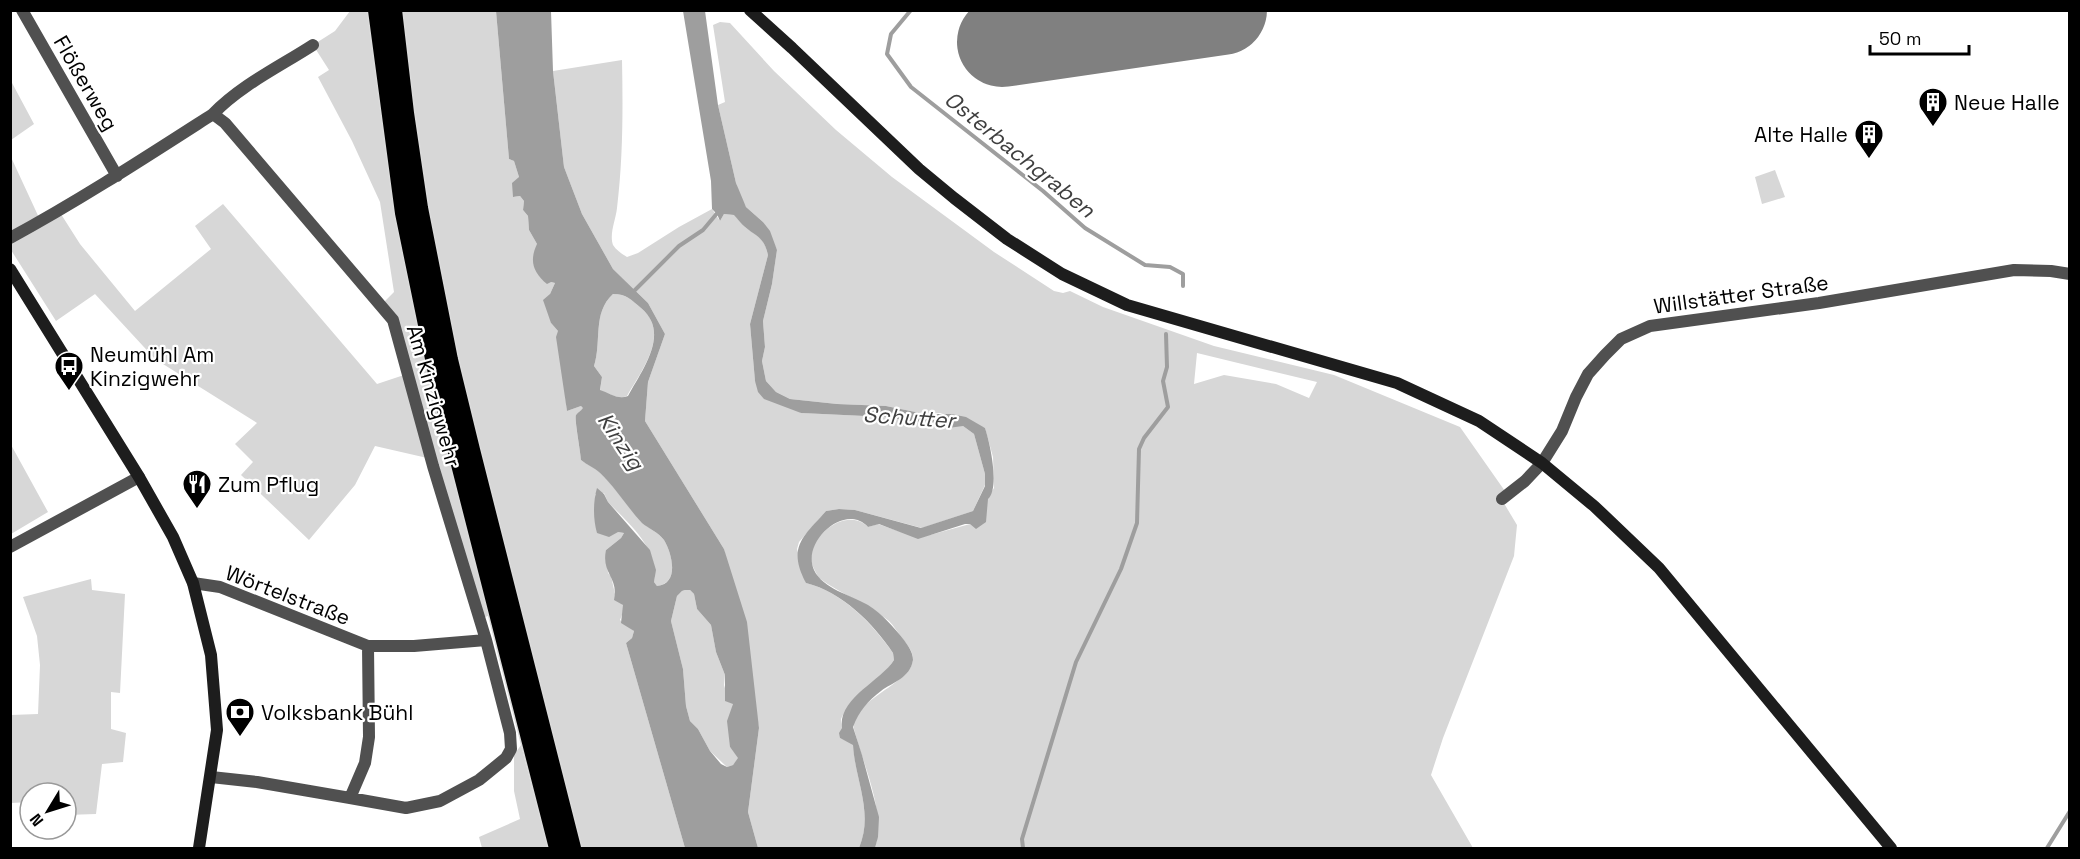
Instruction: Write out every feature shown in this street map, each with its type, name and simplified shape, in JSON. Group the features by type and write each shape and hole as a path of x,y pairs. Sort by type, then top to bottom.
{"highway":[{"path":"377,10 404,213 429,337 558,849"},
{"path":"393,10 419,208 449,360 572,849"}],"street":[{"name":"Flößerweg","path":"22,10 117,176"},
{"path":"754,14 954,198 1007,239 1062,274 1127,305 1397,382 1479,421 1542,463 1594,506 1659,568 1891,849"},
{"path":"10,238 117,176 213,114 246,87 313,45"},
{"name":"Am Kinzigwehr","path":"213,114 225,123 393,320 433,466 486,640"},
{"path":"10,269 139,477 173,537 193,583 211,655 217,730 199,849"},
{"name":"Willstätter Straße","path":"1502,499 1525,481 1542,463 1562,431 1588,374 1621,339 1650,326 1819,303 2014,270 2070,274"},
{"path":"10,547 139,477"},
{"name":"Wörtelstraße","path":"193,583 220,587 368,646 414,646 486,640"},
{"path":"211,777 257,782 406,808 440,801 466,787 506,758 511,749 510,733 486,640"},
{"name":"Wörtelstraße","path":"350,798 365,763 369,737 368,646"}],"shaded area":[{"path":"350,11 370,11 383,132 394,204 426,359 490,615 483,618 436,460 375,446 355,485 309,540 241,475 253,462 235,444 257,423 155,359 95,294 56,321 11,250 10,155 41,222 59,211 80,244 135,311 211,249 195,226 223,204 377,384 407,374 381,305 394,292 380,202 352,141 318,77 329,70 313,45 335,31"},
{"path":"402,11 496,11 509,159 514,161 519,177 514,197 520,196 524,201 523,210 528,216 529,230 537,244 551,282 555,283 550,294 551,323 558,331 567,411 581,406 584,408 576,415 581,460 598,471 642,522 662,537 671,559 669,579 657,586 654,582 655,570 648,548 633,528 608,502 604,493 595,494 596,503 618,532 624,533 606,550 608,573 611,576 615,594 623,605 620,620 634,631 632,638 626,643 685,848 581,848 456,359 411,108"},
{"path":"720,22 730,23 774,71 836,130 892,177 994,252 1054,291 1063,293 1070,291 1103,307 1214,346 1334,375 1460,427 1507,494 1502,500 1517,525 1514,556 1443,738 1431,775 1473,848 875,848 878,834 876,804 854,729 854,719 869,702 902,677 910,668 913,656 889,621 873,609 819,578 811,561 813,546 825,531 842,521 860,522 868,527 878,524 901,532 930,535 970,524 994,488 993,457 985,428 940,413 925,414 886,406 790,399 776,392 766,381 762,361 765,347 763,321 777,250 763,222 746,207 736,183 718,105 725,102 713,25","holes":["1197,353 1317,382 1309,398 1276,384 1224,375 1194,384"]},
{"path":"622,60 620,171 612,236 616,249 627,257 638,253 712,209 720,221 724,214 735,215 762,241 768,255 750,324 755,381 801,413 886,417 914,422 930,421 963,426 974,434 985,474 985,485 973,511 922,528 855,510 826,511 799,542 797,549 806,583 819,587 844,601 866,620 893,653 894,660 888,668 852,702 841,719 840,738 853,744 864,809 865,822 859,848 758,848 748,812 759,728 724,549 645,421 648,382 665,334 648,303 613,269 582,214 564,167 553,71"},
{"path":"11,81 34,124 10,140"},
{"path":"1775,170 1785,197 1762,204 1755,177"},
{"path":"613,294 625,296 641,308 650,318 654,329 651,352 627,396 624,397 600,391 602,377 594,366 602,310"},
{"path":"10,443 48,512 11,534 10,534"},
{"path":"91,579 92,590 125,594 120,693 111,692 111,729 126,733 123,762 102,764 96,814 78,815 78,781 18,781 18,803 11,803 11,715 38,714 40,665 37,636 23,597"},
{"path":"685,590 690,590 694,594 697,609 711,625 716,652 725,675 724,685 729,701 733,703 730,747 739,758 733,765 727,767 710,751 698,729 690,721 686,706 683,669 671,621 677,596"},
{"path":"521,745 548,848 482,848 479,837 520,819 514,791 514,755"}],"water":[{"name":"Kinzig","path":"496,11 551,11 553,71 564,167 582,214 613,269 648,303 665,334 648,382 645,421 724,549 747,622 759,728 748,812 758,848 685,848 626,643 632,638 634,631 621,623 623,605 614,600 614,586 606,565 606,550 624,533 618,532 609,537 597,533 594,510 597,488 650,550 656,570 654,582 657,586 669,580 672,567 670,552 662,537 642,523 606,479 581,460 576,418 583,408 581,406 567,411 556,337 558,331 551,323 543,300 550,294 555,283 547,284 538,275 534,266 533,256 537,244 529,230 528,216 523,210 524,201 520,196 513,197 512,183 519,177 514,161 509,159","holes":["613,294 625,296 641,308 650,318 654,329 651,352 628,396 624,397 617,397 600,390 602,377 594,366 602,310","685,590 690,590 694,594 697,609 711,625 716,652 725,675 725,701 733,704 727,721 730,747 738,758 733,765 727,767 721,764 710,751 698,729 690,721 686,706 683,669 671,621 677,596"]},
{"name":"Schutter","path":"683,11 705,11 718,105 736,183 746,207 770,231 777,250 763,321 765,347 762,361 766,381 776,392 790,399 886,406 925,414 951,414 966,417 985,428 989,444 994,476 992,493 988,499 986,522 976,529 970,524 965,524 918,539 879,524 868,527 859,520 848,519 828,528 814,548 812,559 818,577 831,587 878,612 904,640 913,657 911,666 905,675 868,703 853,727 879,817 875,848 859,848 865,822 862,796 853,745 840,738 839,733 846,708 861,691 888,668 894,660 893,653 856,610 832,594 806,583 798,560 800,543 826,511 855,510 921,528 973,511 985,486 985,474 974,434 963,426 948,428 930,421 914,422 886,417 801,413 764,399 758,392 750,324 768,255 762,241 734,215 724,214 720,221 712,209 711,181"}],"waterway":[{"name":"Osterbachgraben","path":"911,10 891,34 887,54 911,87 1043,191 1085,228 1145,265 1170,267 1183,274 1183,286"},
{"path":"635,290 679,246 703,230 719,211"},
{"path":"1023,848 1022,839 1076,662 1121,569 1137,523 1139,449 1144,438 1168,407 1163,381 1167,367 1166,334"},
{"path":"2047,848 2070,811"}],"runway":[{"path":"1002,42 1222,10"}],"place":[{"name":"Neue Halle","path":"1933,128"},
{"name":"Alte Halle","path":"1869,160"},
{"name":"Neumühl Am Kinzigwehr","path":"69,392"},
{"name":"Zum Pflug","path":"197,510"},
{"name":"Volksbank Bühl","path":"240,738"}]}
